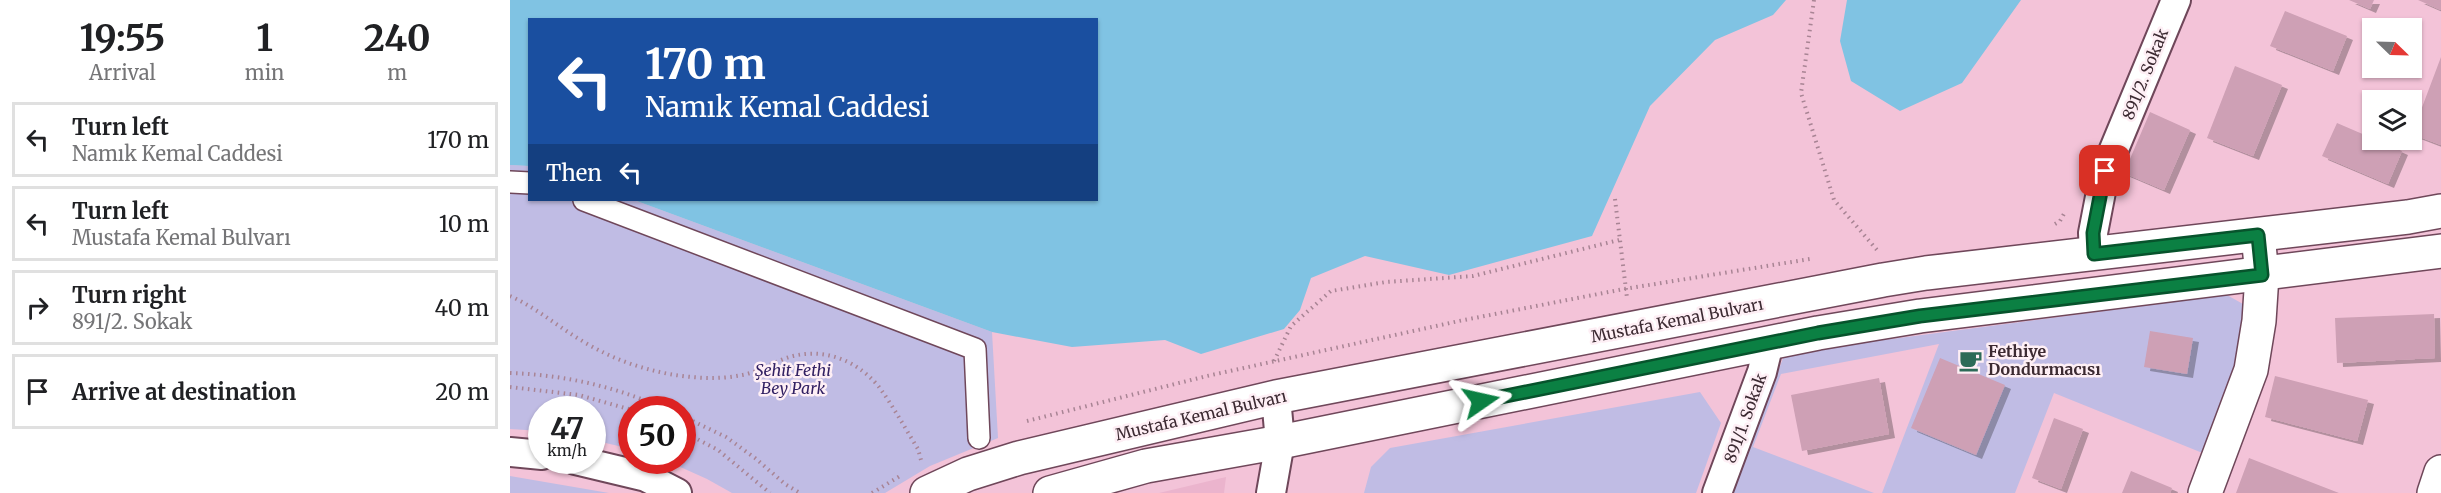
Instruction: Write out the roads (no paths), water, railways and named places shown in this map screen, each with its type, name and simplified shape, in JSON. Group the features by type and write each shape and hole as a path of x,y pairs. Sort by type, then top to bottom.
{"main road":[{"name":"Mustafa Kemal Bulvarı","path":"917,477 968,474 1274,382 1883,280 2408,218 2441,211"},
{"path":"2205,493 2251,370 2259,321 2262,275 2258,235"},
{"path":"1050,493 1146,466 1280,442 1769,343 1920,316 2441,251"},
{"path":"2434,493 2441,472"}],"street":[{"name":"891/2. Sokak","path":"2094,254 2093,233 2105,171 2176,0"},
{"path":"510,182 528,183"},
{"path":"587,201 975,349 979,438"},
{"name":"891/1. Sokak","path":"1717,493 1762,372 1769,343"},
{"path":"1271,493 1280,442 1274,382"},
{"path":"510,452 528,454"},
{"path":"606,467 646,477 677,493"}],"water":[{"path":"510,0 1786,0 1773,15 1715,40 1650,106 1592,236 1449,275 1365,256 1311,278 1300,310 1284,329 1201,354 1165,340 1072,347 992,332 637,201 1098,201 1098,18 528,18 528,166 510,165"},
{"path":"1847,0 2021,0 1962,83 1900,111 1851,81 1840,41"}],"place":[{"name":"Fethiye Dondurmacısı","path":"1970,360"}],"park label":[{"name":"Şehit Fethi Bey Park","path":"793,379"}]}
